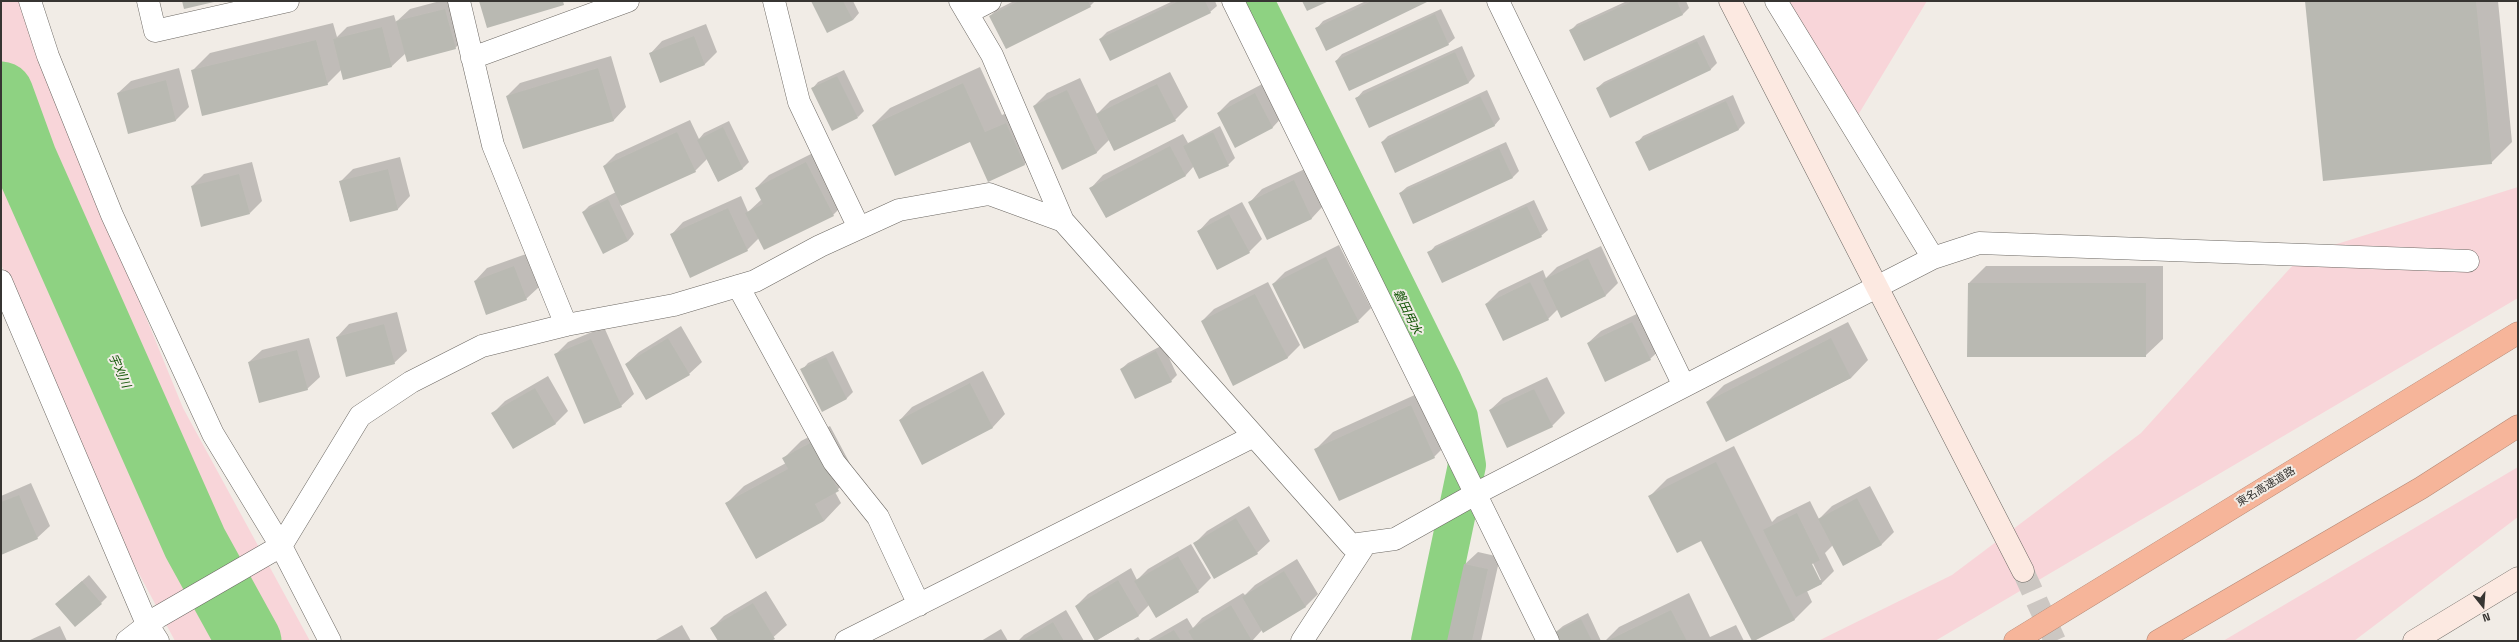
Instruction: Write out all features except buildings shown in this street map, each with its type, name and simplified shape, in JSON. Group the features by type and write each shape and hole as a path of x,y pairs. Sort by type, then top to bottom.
{"highway":[{"name":"東名高速道路","path":"2015,641 2518,333"},
{"path":"2158,641 2414,492 2518,426"}],"street":[{"path":"30,1 48,56 112,215 190,385 213,434 276,550 330,641"},
{"path":"148,1 155,31 288,1"},
{"path":"459,1 493,145 566,325"},
{"path":"472,58 628,1"},
{"path":"774,1 799,102 859,228"},
{"path":"990,1 963,7 992,55 1063,221 1351,545 1396,539 1477,493 1932,258 1979,243 2468,261"},
{"path":"1233,1 1477,493 1548,641"},
{"path":"1498,1 1684,386"},
{"path":"1730,1 2022,571"},
{"path":"1776,1 1932,258"},
{"path":"127,641 154,628 276,550 360,416 411,382 482,346 566,325 674,305 755,281 859,228 899,210 989,194 1063,221"},
{"path":"1,281 154,628"},
{"path":"738,286 834,462 878,517 919,605"},
{"path":"846,641 1254,436"},
{"path":"1302,641 1366,543"},
{"path":"2414,641 2518,578"}],"shaded area":[{"path":"1,1 28,1 94,190 183,408 310,641 175,641 99,499 1,264"},
{"path":"1790,1 1927,1 1852,125 1793,29"},
{"path":"2518,187 2518,298 1935,641 1818,641 1952,575 2141,433 2302,255"},
{"path":"2518,467 2518,517 2354,641 2223,641"}],"waterway":[{"name":"磐田用水","path":"1255,1 1443,381 1459,417 1467,465 1430,641"},
{"name":"宇刈川","path":"1,94 25,160 195,543 249,641"}],"tunnel":[{"path":"2023,571 2055,641"}]}
